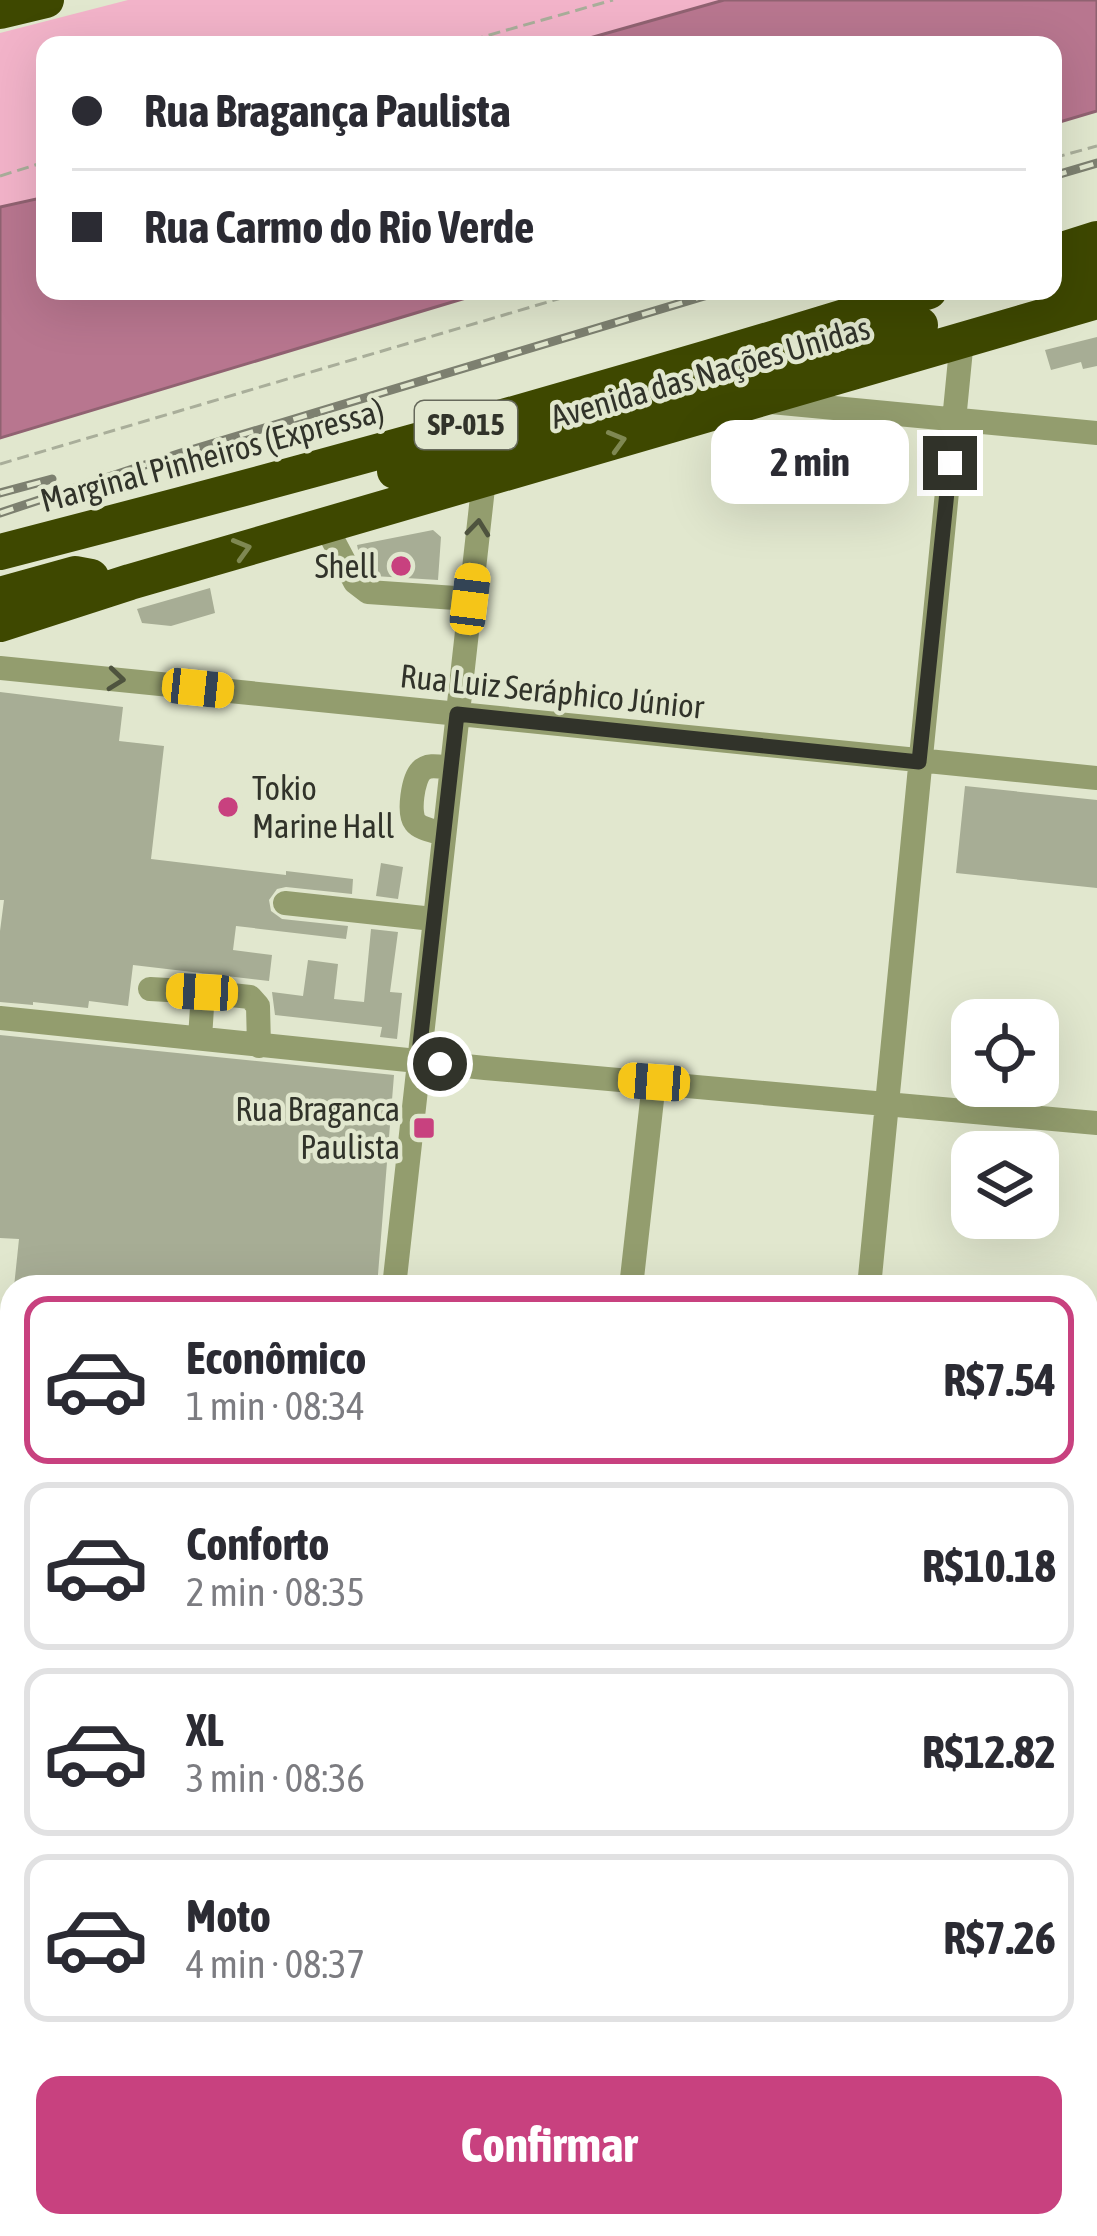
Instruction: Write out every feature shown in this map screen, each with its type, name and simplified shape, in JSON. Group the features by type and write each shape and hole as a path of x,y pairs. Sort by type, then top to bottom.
{"highway":[{"path":"0,11 46,0"},
{"path":"1062,250 1097,239"},
{"path":"1062,284 1097,274"},
{"name":"Marginal Pinheiros (Expressa)","path":"0,552 746,348 900,300"},
{"path":"262,483 316,493 1007,300"},
{"name":"Avenida das Nações Unidas","path":"0,624 1097,301"},
{"path":"0,596 75,574 130,582"}],"street":[{"path":"869,1275 962,339"},
{"path":"755,400 1097,433"},
{"path":"395,1275 484,479"},
{"path":"326,525 355,582 368,592 470,599"},
{"name":"Rua Luiz Seráphico Júnior","path":"0,668 1097,778"},
{"path":"285,903 434,919"},
{"path":"150,989 250,997 258,1006 260,1046"},
{"path":"200,1038 202,992"},
{"path":"0,1018 418,1062 1097,1123"},
{"path":"632,1275 654,1082"}],"path":[{"path":"486,36 613,0"},
{"path":"1062,156 1097,146"},
{"path":"0,176 36,165"},
{"path":"0,464 555,300"}],"shaded area":[{"path":"128,0 724,0 597,36 36,36 36,199 0,207 0,33"},
{"path":"724,0 1097,0 1097,111 1062,121 1062,36 597,36"},
{"path":"36,199 36,300 459,300 0,438 0,207"}],"building":[{"path":"1097,337 1097,366 1083,369 1081,362 1051,370 1045,350"},
{"name":"Shell","path":"433,530 441,537 438,580 374,576 359,554 357,545"},
{"path":"210,588 215,613 171,626 142,623 137,609"},
{"path":"0,692 123,707 119,741 164,746 151,859 353,879 352,894 286,887 277,889 269,900 271,911 282,919 348,926 346,939 236,926 233,950 272,955 269,981 133,965 128,1006 89,1001 88,1008 0,1002 4,900 0,900"},
{"path":"965,786 1097,800 1097,888 956,873"},
{"path":"381,863 403,867 398,899 376,896"},
{"path":"371,929 398,932 390,992 402,993 397,1039 380,1037 382,1027 275,1015 272,992 303,996 308,960 338,964 334,999 364,1002"},
{"path":"0,1035 394,1075 378,1275 15,1275 19,1239 0,1238"}],"railway":[{"path":"1062,173 1097,163"},
{"path":"0,513 181,453 691,300"},
{"path":"0,493 52,479"}],"place":[{"name":"Shell","path":"401,566"},
{"name":"Tokio Marine Hall","path":"228,807"},
{"name":"Rua Braganca Paulista","path":"424,1128"}],"route":[{"path":"440,1064 418,1062 457,714 919,762 950,463"}]}
